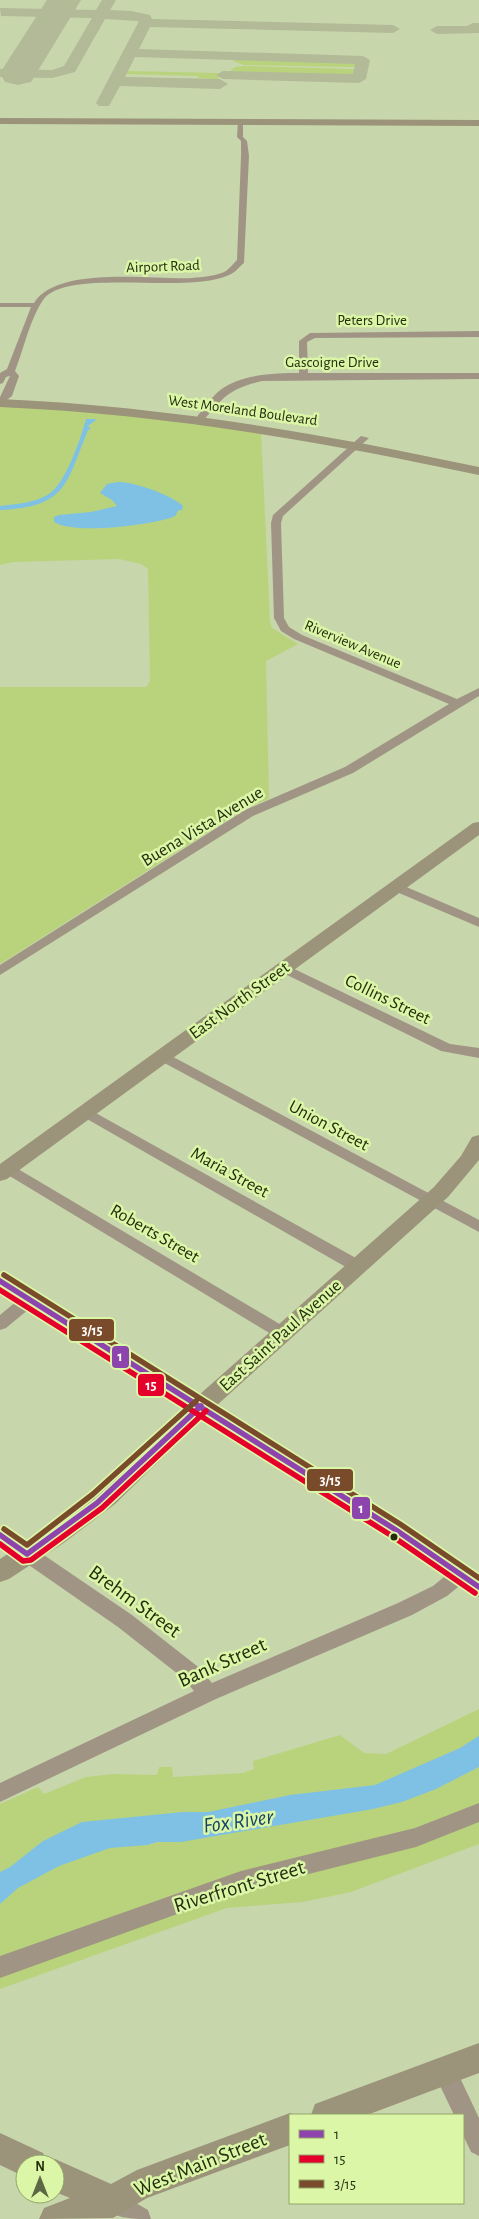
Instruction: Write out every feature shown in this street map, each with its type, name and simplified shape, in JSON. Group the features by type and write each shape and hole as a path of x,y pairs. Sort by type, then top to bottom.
{"street":[{"path":"0,121 246,130 479,123"},
{"name":"Airport Road","path":"0,381 2,375 11,370 39,300 48,292 75,283 196,280 222,275 236,268 241,261 246,130"},
{"path":"0,305 36,307"},
{"path":"0,310 36,307"},
{"name":"Peters Drive","path":"304,376 303,341 312,335 479,334"},
{"name":"Airport Road","path":"2,399 15,376 11,370"},
{"name":"Gascoigne Drive","path":"203,415 220,395 238,384 272,377 479,376"},
{"name":"West Moreland Boulevard","path":"2,399 65,402 203,415 479,462"},
{"name":"West Moreland Boulevard","path":"361,441 479,471"},
{"name":"Riverview Avenue","path":"361,441 286,506 277,519 280,623 285,629 298,637 458,704"},
{"name":"Buena Vista Avenue","path":"0,971 249,814 349,770 479,691"},
{"name":"East North Street","path":"4,1171 479,827"},
{"path":"397,887 479,923"},
{"name":"Collins Street","path":"284,968 446,1048 479,1053"},
{"name":"Union Street","path":"162,1056 479,1227"},
{"name":"Maria Street","path":"85,1112 357,1266"},
{"name":"East Saint Paul Avenue","path":"0,1572 56,1535 106,1497 282,1332 430,1201 462,1170 479,1142"},
{"name":"Roberts Street","path":"4,1171 282,1332"},
{"path":"0,1281 201,1406 470,1580"},
{"path":"0,1324 29,1300"},
{"name":"Brehm Street","path":"0,1535 125,1621 190,1672 209,1694"},
{"name":"Bank Street","path":"0,1793 209,1694 405,1609 440,1591 470,1580"},
{"name":"Riverfront Street","path":"0,1967 241,1880 416,1837 479,1812"},
{"path":"329,2114 479,2058"},
{"path":"445,2071 479,2144"},
{"name":"West Main Street","path":"55,2219 114,2210 137,2186 289,2129"},
{"path":"0,2149 15,2156"},
{"path":"65,2181 114,2210 139,2219"}],"green space":[{"path":"238,58 355,60 359,62 358,66 352,67 244,65 233,61"},
{"path":"235,67 353,69 358,71 357,76 350,77 241,74 230,71"},
{"path":"128,71 220,74 217,82 210,82 211,79 198,78 198,76 126,74"},
{"path":"0,406 62,408 261,430 270,621 272,628 298,644 266,661 269,799 248,807 0,964 0,687 146,687 150,681 148,569 141,564 119,559 14,562 0,565"},
{"path":"479,1709 479,1844 351,1892 303,1902 227,1908 0,1989 0,1804 38,1787 44,1794 86,1777 113,1774 157,1775 159,1767 172,1767 173,1777 243,1773 254,1769 253,1761 340,1735 364,1753 386,1754"}],"water":[{"path":"86,419 97,419 88,426 91,429 88,430 74,465 61,489 51,498 39,504 0,510 0,506 25,503 38,499 49,494 55,488 72,459"},
{"path":"117,482 142,486 161,493 183,506 182,510 179,510 175,516 131,526 78,528 54,522 54,517 59,515 91,512 117,506 112,500 100,493 107,484"},
{"name":"Fox River","path":"479,1736 479,1767 436,1789 402,1802 373,1809 181,1842 157,1842 148,1845 110,1848 59,1866 18,1888 0,1904 0,1872 10,1867 43,1841 82,1822 183,1812 208,1812 290,1795 375,1785 460,1748"}],"taxiway":[{"path":"101,14 109,0"},
{"path":"1,12 101,14"},
{"path":"0,73 52,74 70,69 101,14"},
{"path":"101,14 131,15 145,18 145,23"},
{"path":"130,53 145,23"},
{"path":"145,23 393,29"},
{"path":"437,30 474,30 473,27 479,27"},
{"path":"115,81 130,53"},
{"path":"130,53 230,56"},
{"path":"223,75 359,79 363,60 229,56"},
{"path":"104,103 115,81"},
{"path":"115,81 220,84"}],"runway":[{"path":"18,74 64,0"}],"transit line":[{"name":"3/15","path":"4,1275 400,1524 479,1578"},
{"name":"1","path":"0,1281 396,1530 479,1587"},
{"name":"15","path":"0,1290 392,1536 475,1593"},
{"name":"3/15","path":"4,1529 27,1545 72,1512 135,1458 196,1401"},
{"name":"1","path":"0,1535 27,1554 97,1503 201,1406"},
{"name":"15","path":"0,1544 23,1561 31,1560 102,1508 206,1411"}]}
